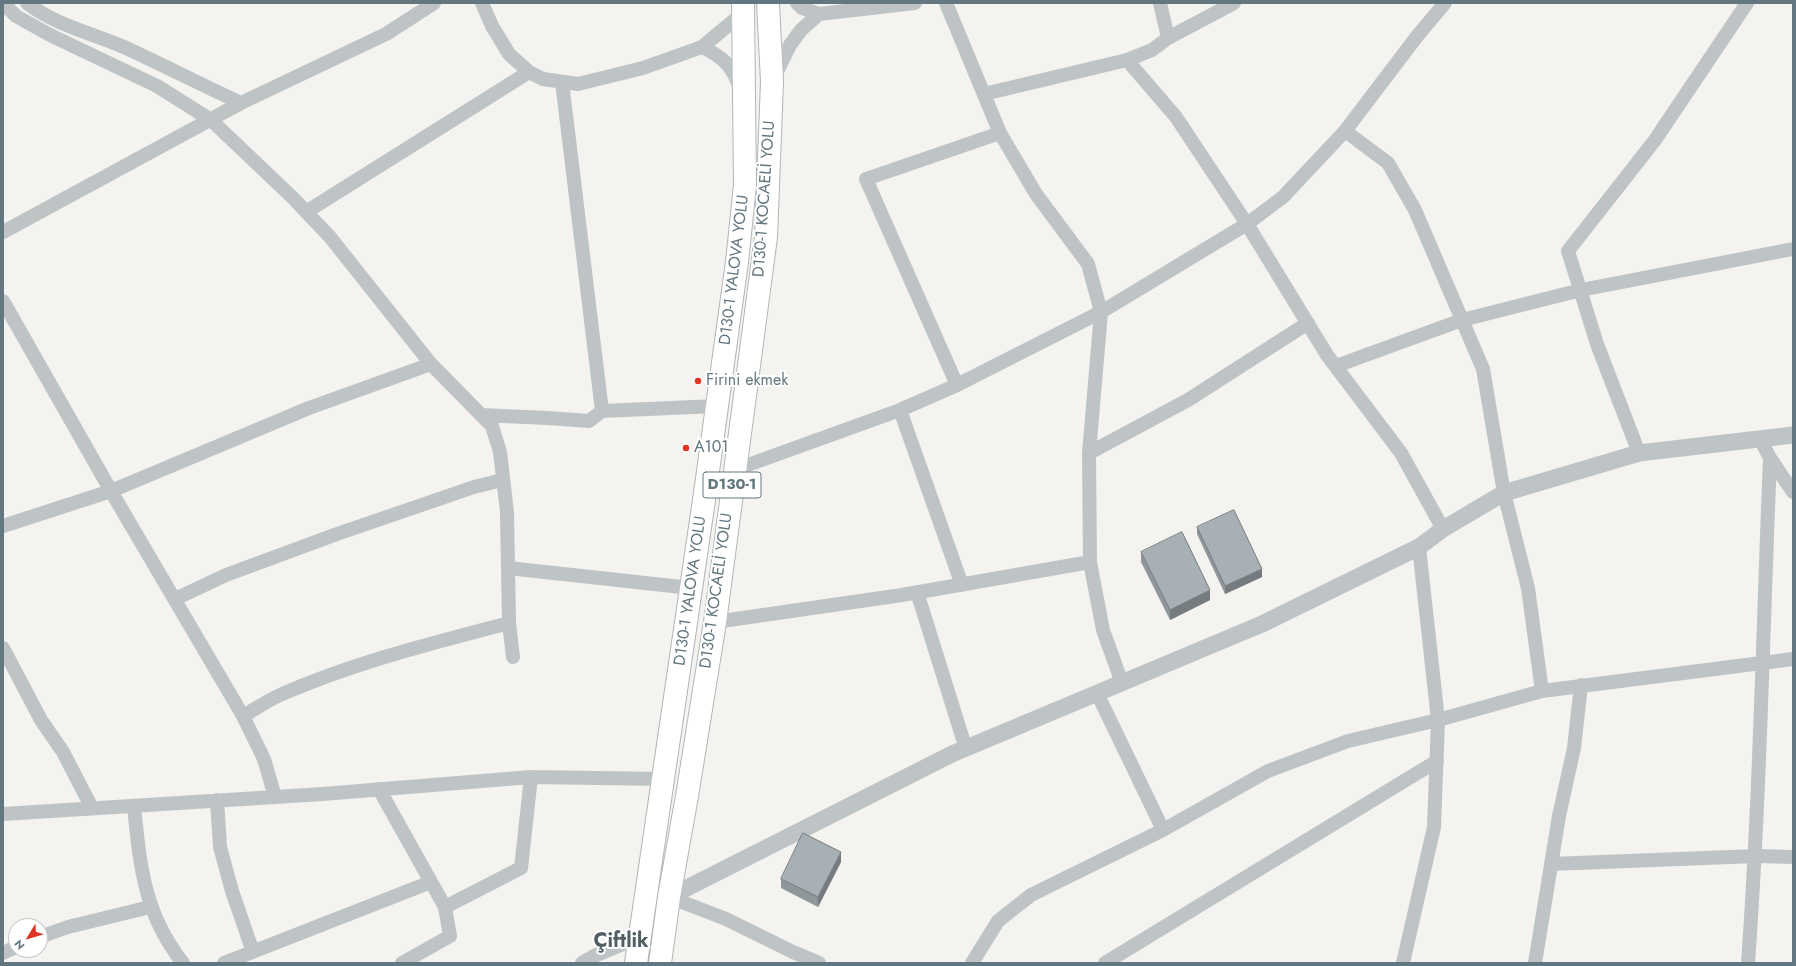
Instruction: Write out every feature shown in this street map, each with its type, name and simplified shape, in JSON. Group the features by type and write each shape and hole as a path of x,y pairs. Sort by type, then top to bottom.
{"highway":[{"name":"D130-1 KOCAELİ YOLU","path":"660,963 669,897 715,622 766,237 772,82 768,3"},
{"name":"D130-1 YALOVA YOLU","path":"636,963 664,779 737,262 745,185 743,8"}],"street":[{"path":"3,3 16,16 50,36 157,86 211,120 330,237 431,364 492,426 500,452 502,480 507,512 509,623 513,657"},
{"path":"27,3 37,11 54,19 124,47 241,102"},
{"path":"3,232 211,120 241,102 386,34 434,3"},
{"path":"482,3 492,26 509,54 529,72 543,79 578,84 643,68 702,47 743,8"},
{"path":"797,3 802,8 819,14 915,3"},
{"path":"946,3 1000,133 1036,194 1088,264 1101,312 1089,453 1090,562 1103,630 1122,683"},
{"path":"1160,3 1168,38"},
{"path":"984,94 1127,60 1152,50 1168,38 1234,3"},
{"path":"734,470 900,410 957,385 1101,312 1247,224 1283,197 1345,131 1418,35 1445,3"},
{"path":"1639,453 1597,344 1568,251 1655,140 1747,3"},
{"path":"772,82 790,45 801,30 819,14"},
{"path":"702,47 719,56 730,67 737,79 745,108"},
{"path":"1127,60 1176,117 1247,224 1336,366 1401,452 1443,529"},
{"path":"306,212 529,72"},
{"path":"562,82 602,411"},
{"path":"1345,131 1388,163 1416,210 1484,369 1504,493 1528,588 1542,691"},
{"path":"957,385 866,179 1000,133"},
{"path":"1336,366 1462,320 1581,290 1793,249"},
{"path":"3,301 111,491 243,716 264,759 275,797"},
{"path":"1089,453 1188,400 1308,323"},
{"path":"3,526 111,491 309,408 431,364"},
{"path":"481,415 548,418 589,422 602,411 717,406"},
{"path":"900,410 962,585"},
{"path":"669,897 966,749 1262,624 1419,546 1443,529 1504,493 1639,453 1793,435"},
{"path":"1760,438 1770,458 1793,492"},
{"path":"1748,963 1756,856 1770,458"},
{"path":"175,600 226,575 337,534 474,486 502,480"},
{"path":"1403,963 1434,827 1437,761 1438,720 1419,546"},
{"path":"715,622 962,585 1090,562"},
{"path":"508,568 691,588"},
{"path":"917,592 966,749"},
{"path":"243,716 278,696 341,672 418,646 509,623"},
{"path":"3,648 41,720 63,752 92,808"},
{"path":"972,963 998,921 1031,895 1163,830 1268,771 1348,740 1438,720 1542,691 1793,659"},
{"path":"1535,963 1551,864 1574,748 1581,685"},
{"path":"1097,693 1163,830"},
{"path":"1105,963 1437,761"},
{"path":"445,907 521,868 531,777"},
{"path":"3,814 275,797 531,777 664,779"},
{"path":"378,789 445,907 450,936 402,963"},
{"path":"217,800 220,847 232,891 253,952"},
{"path":"134,806 140,861 150,907 169,946 183,963"},
{"path":"1551,864 1756,856 1793,857"},
{"path":"224,963 431,882"},
{"path":"669,897 726,919 819,963"},
{"path":"48,934 68,927 150,907"},
{"path":"582,963 594,956 640,937"},
{"path":"3,953 9,963"}],"building":[{"path":"1234,510 1262,569 1225,586 1197,527"},
{"path":"1182,532 1210,590 1170,610 1141,552"},
{"path":"803,833 841,852 818,897 781,879"}],"place":[{"name":"Firini ekmek","path":"698,381"},
{"name":"A101","path":"686,448"}],"district":[{"name":"Çiftlik","path":"621,942"}]}
